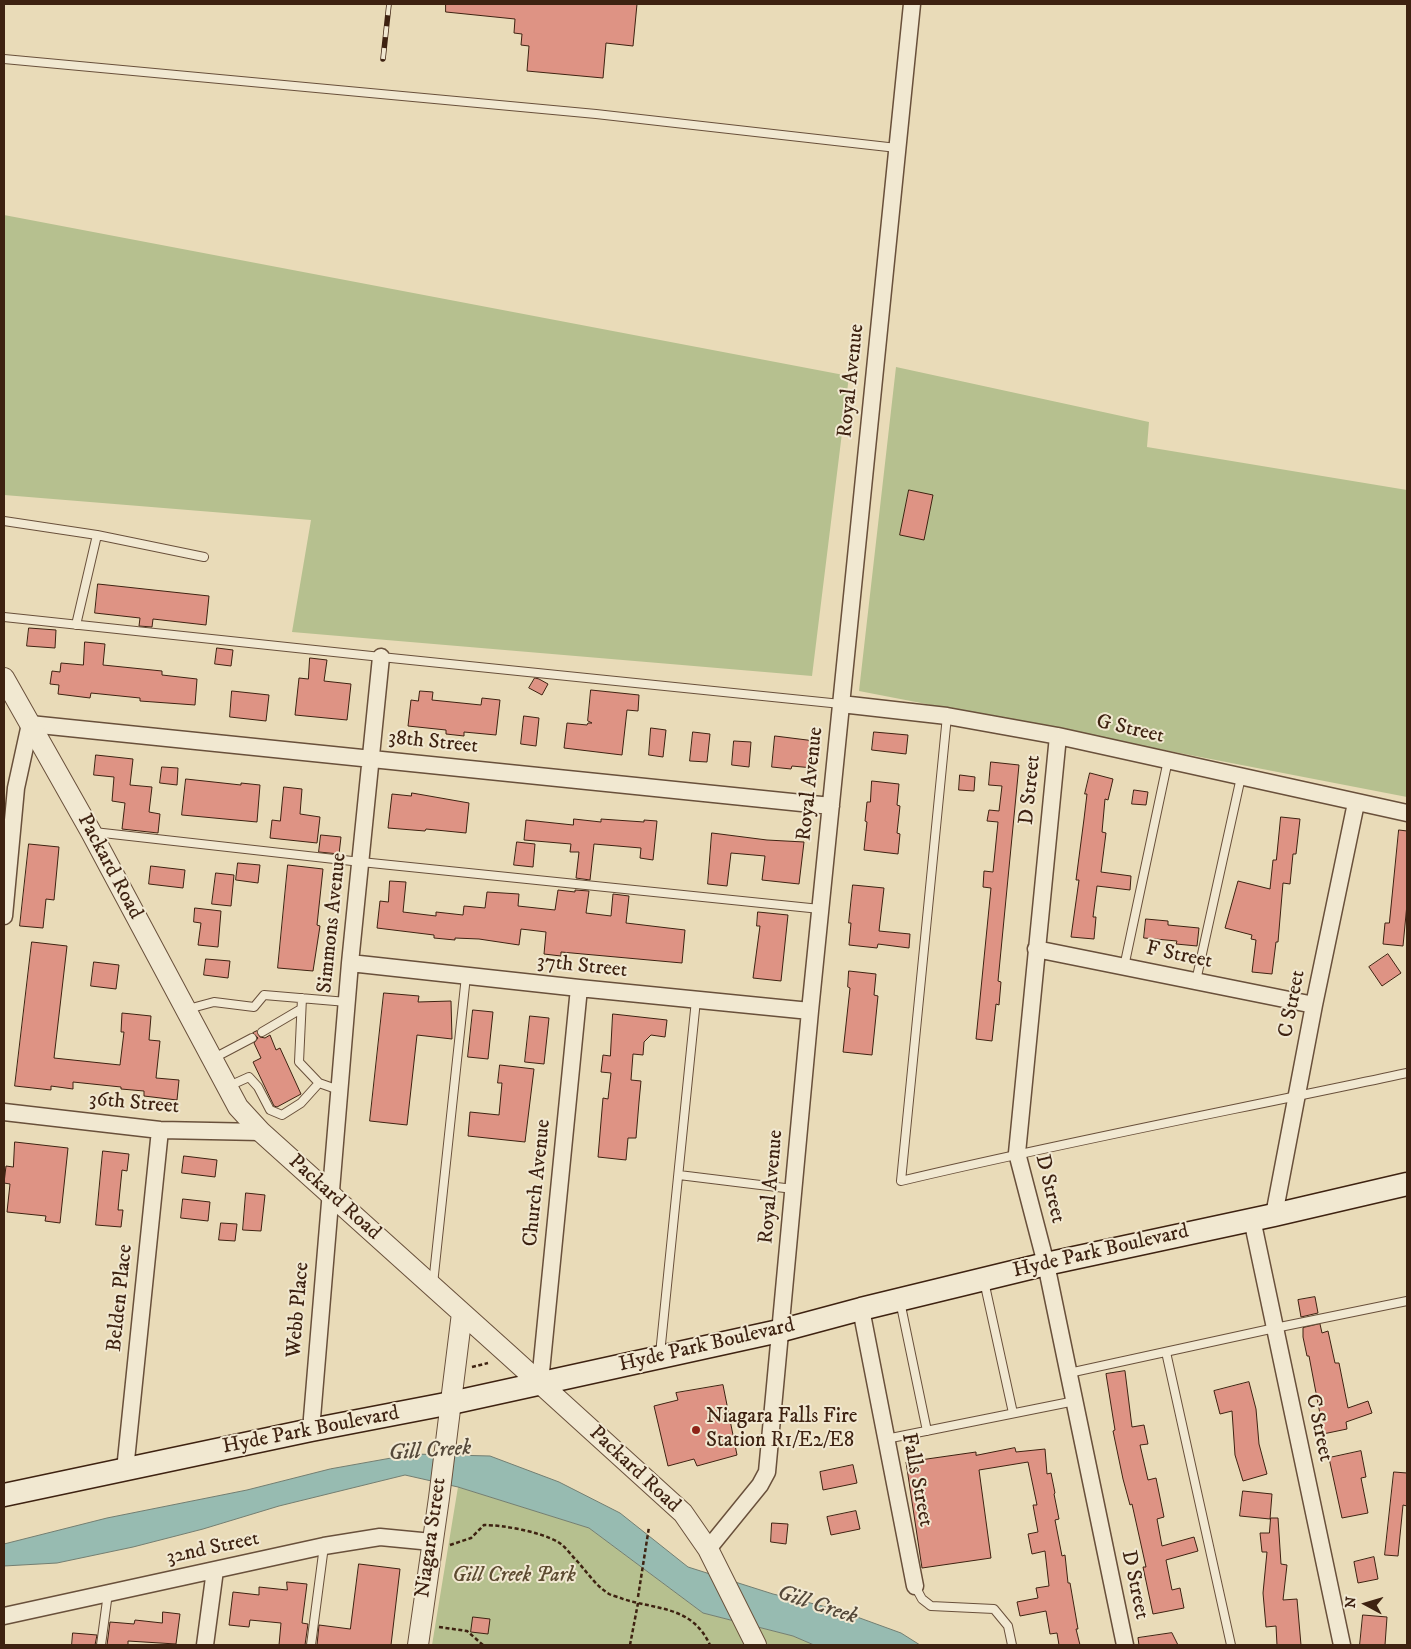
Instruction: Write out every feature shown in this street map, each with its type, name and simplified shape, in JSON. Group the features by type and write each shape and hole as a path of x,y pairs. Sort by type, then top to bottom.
{"main road":[{"name":"Hyde Park Boulevard","path":"4,1495 311,1430 451,1403 779,1331 899,1299 1046,1264 1407,1184"}],"street":[{"name":"Royal Avenue","path":"708,1550 760,1485 767,1472 830,806 912,4"},
{"name":"Simmons Avenue","path":"330,1194 350,963 381,657"},
{"name":"Packard Road","path":"4,678 91,832 238,1107 261,1132 540,1382 683,1514 708,1550 752,1637"},
{"name":"G Street","path":"841,704 947,716 1058,736 1407,813"},
{"name":"38th Street","path":"30,724 830,806"},
{"path":"4,916 16,788 30,724"},
{"name":"D Street","path":"1058,736 1017,1153 1046,1264 1125,1645"},
{"name":"C Street","path":"1274,1215 1314,1005 1356,803"},
{"name":"F Street","path":"1036,949 1314,1005"},
{"name":"37th Street","path":"350,963 810,1011"},
{"name":"Church Avenue","path":"540,1382 579,988"},
{"name":"36th Street","path":"4,1112 160,1130 261,1132"},
{"name":"Belden Place","path":"125,1470 160,1130"},
{"name":"Webb Place","path":"311,1430 330,1194"},
{"name":"C Street","path":"1252,1219 1342,1645"},
{"name":"Falls Street","path":"861,1309 915,1586"},
{"name":"Niagara Street","path":"418,1645 440,1543 439,1498 462,1313"},
{"name":"32nd Street","path":"4,1616 324,1546 380,1537 440,1543"},
{"path":"205,1645 216,1570"}],"lane":[{"path":"4,59 596,114 897,148"},
{"path":"4,521 97,535 204,557"},
{"path":"76,624 97,535"},
{"path":"4,617 841,704"},
{"path":"947,716 902,1181 1017,1153 1296,1097 1407,1072"},
{"path":"1124,967 1168,760"},
{"path":"1196,982 1241,777"},
{"path":"91,832 820,910"},
{"path":"433,1286 466,976"},
{"path":"186,1010 214,1002 254,1007 264,995 347,1002"},
{"path":"302,998 299,1062 319,1083 339,1090"},
{"path":"660,1357 696,1000"},
{"path":"262,1032 301,1009"},
{"path":"212,1059 252,1038"},
{"path":"227,1087 249,1077 258,1087 270,1110 282,1115 301,1103 319,1083"},
{"path":"679,1175 793,1188"},
{"path":"983,1279 1013,1413"},
{"path":"899,1299 926,1431"},
{"path":"1069,1373 1407,1301"},
{"path":"1166,1352 1231,1645"},
{"path":"886,1439 1075,1401"},
{"path":"311,1645 324,1546"},
{"name":"Falls Street","path":"915,1586 922,1599 931,1606 994,1610 1008,1626 1012,1645"},
{"path":"101,1645 108,1592"}],"path":[{"path":"472,1367 488,1363"},
{"path":"440,1543 452,1545 471,1538 484,1525 500,1525 534,1533 558,1542 578,1562 589,1577 609,1594 638,1604 664,1608 689,1618 706,1637 710,1645"},
{"path":"638,1598 649,1527"},
{"path":"630,1645 638,1604"},
{"path":"437,1627 467,1632 482,1645"}],"green space":[{"path":"4,215 849,376 812,676 292,632 311,520 4,495"},
{"path":"896,367 1149,422 1147,447 1407,490 1407,797 859,691"},
{"name":"Gill Creek Park","path":"458,1487 589,1528 703,1613 793,1636 814,1645 432,1645"}],"water":[{"name":"Gill Creek","path":"414,1454 490,1456 559,1482 620,1513 688,1567 773,1594 835,1609 901,1633 920,1645 814,1645 793,1636 703,1613 589,1528 458,1487 405,1475 279,1506 203,1529 133,1547 57,1563 4,1566 4,1544 107,1518 247,1490 330,1469"}],"building":[{"path":"446,4 637,4 633,46 606,43 603,78 527,71 529,46 521,45 522,34 514,33 515,19 446,12"},
{"path":"909,490 933,495 924,540 900,535"},
{"path":"98,584 209,596 206,625 153,619 152,627 139,626 140,618 95,613"},
{"path":"29,628 56,630 55,648 27,646"},
{"path":"85,642 105,644 103,665 162,671 162,675 197,679 195,705 140,701 140,698 91,693 90,698 58,694 59,685 50,684 52,671 60,672 61,663 83,665"},
{"path":"217,648 233,650 231,666 215,664"},
{"path":"310,658 327,660 324,681 351,684 347,720 295,715 299,678 308,679"},
{"path":"535,678 548,684 542,695 529,688"},
{"path":"591,690 639,695 638,711 627,710 622,755 564,748 567,723 587,725 592,723 588,721"},
{"path":"232,691 269,695 266,721 230,717"},
{"path":"420,691 433,692 432,700 481,705 482,698 500,700 496,735 464,732 464,736 446,734 446,730 408,726 411,700 418,701"},
{"path":"524,716 539,718 536,746 521,744"},
{"path":"651,728 666,730 663,757 649,755"},
{"path":"693,732 710,734 707,762 690,761"},
{"path":"874,732 908,735 906,754 872,750"},
{"path":"775,736 815,741 813,768 792,766 791,769 772,767"},
{"path":"734,741 751,742 749,767 732,765"},
{"path":"96,755 133,759 130,785 152,787 149,812 160,814 158,833 122,829 125,803 112,801 114,777 94,775"},
{"path":"991,762 1019,765 998,981 1001,982 999,1005 996,1004 992,1041 976,1039 991,888 983,887 984,871 993,872 998,822 987,821 989,810 999,811 1002,786 989,785"},
{"path":"162,767 178,768 177,785 160,783"},
{"path":"1090,773 1113,779 1108,800 1105,799 1102,832 1106,833 1101,872 1131,876 1130,890 1097,886 1093,917 1096,917 1094,939 1071,937 1079,880 1076,880 1087,794 1085,794"},
{"path":"960,775 975,777 974,791 959,790"},
{"path":"186,779 241,785 241,783 260,785 257,822 182,815"},
{"path":"872,781 899,784 897,805 900,806 897,833 900,834 898,854 864,850 867,802 870,802"},
{"path":"284,787 302,789 300,814 320,817 317,843 270,838 272,820 280,821"},
{"path":"1134,790 1148,792 1146,805 1132,804"},
{"path":"412,793 469,803 466,833 388,828 392,794 411,796"},
{"path":"1281,817 1300,819 1296,854 1293,854 1290,884 1283,883 1278,942 1276,942 1272,974 1252,972 1256,940 1251,939 1252,935 1225,928 1238,881 1270,889 1273,860 1276,860"},
{"path":"574,819 601,822 601,819 657,821 653,860 640,858 641,848 594,844 590,880 576,878 579,852 570,852 571,844 524,840 526,820 573,825"},
{"path":"1399,830 1407,831 1407,904 1403,946 1383,944 1385,923 1389,923"},
{"path":"712,833 767,840 804,842 799,884 762,880 765,856 731,853 727,886 708,884"},
{"path":"321,835 341,837 339,854 319,852"},
{"path":"517,842 535,844 533,867 514,865"},
{"path":"29,844 59,847 54,900 46,899 43,928 20,926"},
{"path":"238,863 260,865 258,883 236,880"},
{"path":"288,865 323,869 317,925 320,926 313,971 278,968"},
{"path":"151,866 185,870 183,888 149,884"},
{"path":"216,873 234,875 231,906 212,904"},
{"path":"390,881 406,882 403,912 436,916 436,912 463,915 464,906 485,908 487,892 519,894 518,906 555,910 558,890 589,891 586,913 611,916 613,894 629,896 626,923 685,930 682,963 561,952 561,956 544,954 546,932 521,929 519,945 479,939 455,938 455,940 434,938 434,935 377,928 380,901 388,902"},
{"path":"853,885 884,888 879,931 910,934 909,948 878,944 877,948 849,945"},
{"path":"195,908 221,911 218,947 198,945 201,923 194,922"},
{"path":"758,912 788,915 781,981 753,978 760,926 757,926"},
{"path":"1146,919 1168,921 1168,925 1199,928 1197,946 1176,944 1177,941 1144,938"},
{"path":"32,942 67,946 54,1058 120,1065 124,1032 121,1032 122,1013 151,1016 149,1040 160,1041 156,1078 179,1080 177,1100 144,1096 144,1091 121,1089 121,1087 73,1082 73,1089 51,1086 51,1090 15,1086"},
{"path":"1388,954 1401,973 1382,986 1369,967"},
{"path":"206,959 230,961 228,978 204,975"},
{"path":"94,962 119,965 116,989 91,986"},
{"path":"849,971 876,974 874,995 878,996 872,1055 843,1052 850,988 848,987"},
{"path":"384,993 419,996 418,1002 451,1001 452,1039 417,1035 407,1125 370,1121"},
{"path":"473,1010 493,1012 488,1059 468,1057"},
{"path":"613,1014 667,1020 665,1037 651,1035 644,1042 643,1055 633,1054 631,1080 641,1081 636,1138 628,1138 626,1160 598,1157 603,1098 608,1099 611,1073 601,1072 603,1055 610,1056"},
{"path":"530,1016 549,1018 544,1064 525,1062"},
{"path":"257,1031 260,1037 265,1038 270,1035 276,1050 280,1048 301,1094 277,1107 274,1106 253,1062 261,1058 254,1043 258,1038 253,1033"},
{"path":"500,1065 534,1069 525,1142 468,1136 470,1112 499,1115 502,1083 498,1083"},
{"path":"15,1142 68,1148 60,1223 45,1221 46,1216 7,1212 10,1184 4,1183 6,1166 13,1167"},
{"path":"103,1151 129,1154 127,1171 122,1170 118,1210 123,1210 121,1227 96,1225"},
{"path":"184,1156 217,1160 215,1177 182,1173"},
{"path":"246,1193 265,1195 261,1231 243,1230"},
{"path":"183,1199 210,1202 208,1221 181,1218"},
{"path":"221,1223 237,1224 235,1241 219,1240"},
{"path":"1315,1297 1318,1313 1301,1317 1298,1300"},
{"path":"1320,1324 1322,1333 1328,1331 1335,1363 1339,1363 1348,1408 1368,1401 1372,1413 1346,1422 1347,1429 1323,1434 1309,1356 1307,1356 1303,1337 1303,1328"},
{"path":"1125,1371 1132,1427 1144,1425 1148,1444 1140,1445 1148,1480 1156,1478 1164,1517 1157,1519 1162,1546 1194,1537 1198,1551 1166,1560 1172,1590 1180,1588 1184,1608 1153,1614 1143,1567 1146,1567 1132,1504 1130,1505 1123,1479 1113,1431 1115,1430 1106,1374"},
{"path":"1249,1382 1256,1409 1259,1444 1267,1474 1243,1481 1235,1455 1232,1411 1220,1414 1214,1391"},
{"name":"Niagara Falls Fire Station R1/E2/E8","path":"723,1385 737,1455 697,1466 694,1459 668,1466 654,1406 678,1400 676,1393"},
{"path":"1015,1448 1016,1452 1045,1449 1047,1474 1051,1473 1059,1519 1055,1520 1062,1556 1065,1555 1068,1583 1070,1583 1080,1645 1059,1645 1057,1633 1050,1634 1046,1611 1020,1616 1017,1602 1038,1598 1036,1588 1049,1586 1045,1551 1032,1554 1028,1534 1038,1532 1033,1505 1037,1505 1028,1462 979,1470 991,1558 922,1568 906,1462 976,1452 976,1455"},
{"path":"1361,1451 1366,1477 1361,1478 1368,1513 1342,1518 1329,1458"},
{"path":"853,1465 857,1483 823,1490 820,1472"},
{"path":"1394,1472 1407,1473 1407,1506 1403,1505 1398,1556 1385,1555"},
{"path":"1243,1491 1272,1494 1270,1519 1240,1516"},
{"path":"856,1511 860,1529 831,1535 827,1517"},
{"path":"1271,1518 1278,1518 1281,1564 1287,1565 1283,1600 1297,1599 1301,1645 1277,1645 1276,1626 1266,1627 1263,1593 1267,1552 1262,1552 1260,1533 1269,1533"},
{"path":"772,1523 788,1524 786,1544 771,1542"},
{"path":"1374,1557 1378,1579 1358,1583 1354,1562"},
{"path":"359,1564 400,1569 391,1645 317,1645 319,1625 350,1629"},
{"path":"287,1582 307,1584 302,1623 308,1624 305,1645 279,1645 281,1623 250,1620 249,1627 229,1625 233,1592 259,1595 259,1587 287,1590"},
{"path":"163,1612 180,1614 176,1644 128,1641 128,1645 107,1645 110,1622 134,1624 135,1620 162,1623"},
{"path":"1363,1615 1387,1617 1385,1645 1360,1645"},
{"path":"473,1617 490,1619 488,1634 471,1632"},
{"path":"73,1633 97,1635 95,1645 72,1645"},
{"path":"1172,1633 1178,1645 1139,1645 1138,1638"}],"railway":[{"path":"383,59 389,4"}],"place":[{"name":"Niagara Falls Fire Station R1/E2/E8","path":"696,1430"}]}
